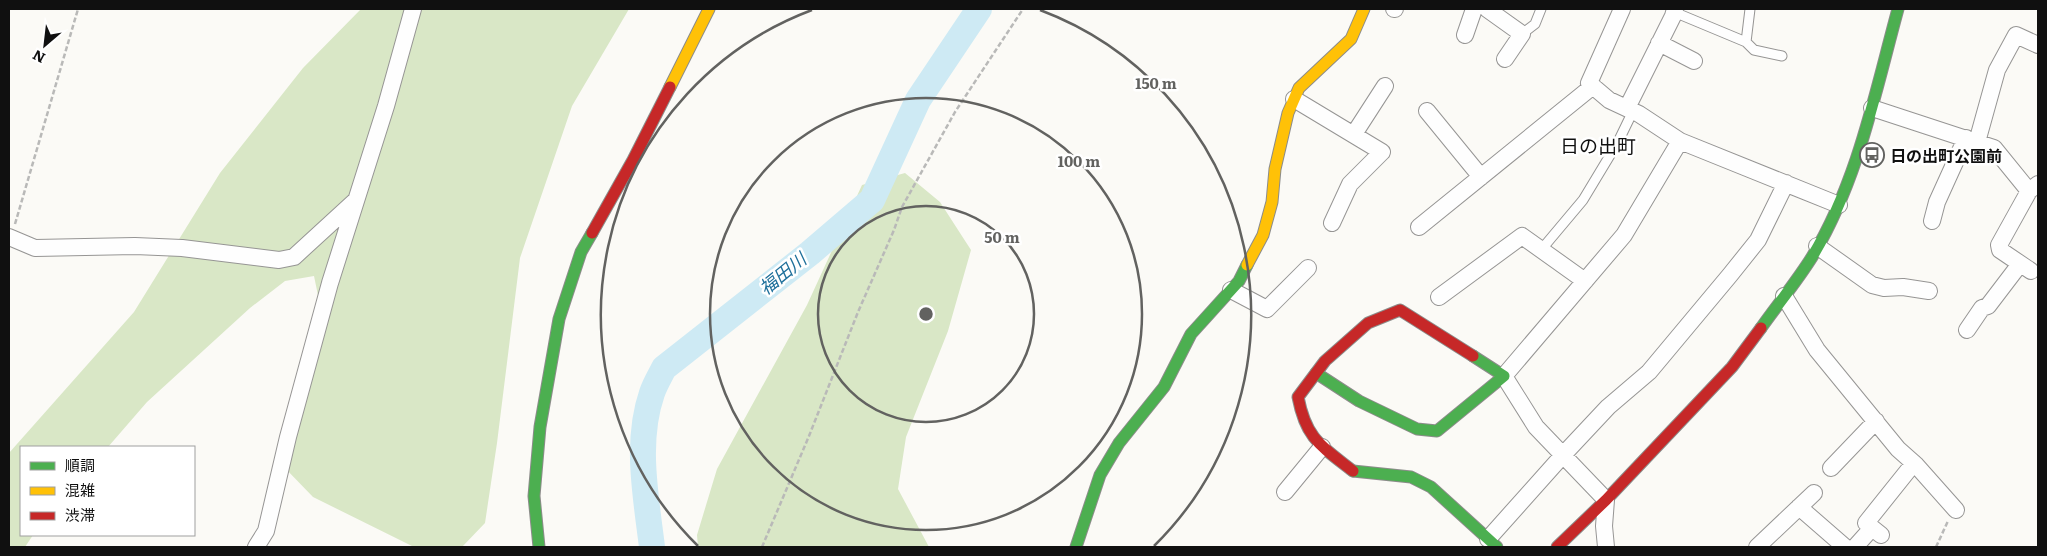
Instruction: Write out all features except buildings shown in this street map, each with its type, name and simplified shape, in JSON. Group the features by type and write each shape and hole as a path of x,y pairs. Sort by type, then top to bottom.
{"street":[{"path":"256,547 266,531 288,436 330,282 386,106 413,9"},
{"path":"538,547 534,496 540,428 559,319 581,252 633,160 708,9"},
{"path":"1076,547 1100,475 1119,443 1164,387 1191,334 1239,281 1264,235 1288,113 1299,88 1351,39 1364,9"},
{"path":"1465,35 1474,9"},
{"path":"1487,9 1522,34 1505,60"},
{"path":"1622,9 1589,83 1609,100 1630,110 1680,141 1839,205"},
{"path":"1557,547 1606,500 1732,367 1784,296 1817,246 1839,205 1860,150 1898,9"},
{"path":"1630,110 1674,10"},
{"path":"1932,221 1937,202 1972,140 1997,70 2016,36 2038,45"},
{"path":"1659,43 1694,61"},
{"path":"1354,134 1385,86"},
{"path":"1419,228 1593,86"},
{"path":"1294,99 1382,152 1350,184 1332,223"},
{"path":"1872,108 1994,148 2033,188 1999,245 2000,250 2026,267 1988,306 1982,308 1968,322"},
{"path":"1426,111 1481,177"},
{"path":"1316,373 1359,401 1417,429 1437,431 1504,376 1624,235 1680,141"},
{"path":"1606,547 1604,526 1606,500 1563,455 1536,427 1504,376 1400,310 1368,323 1325,361 1298,397 1302,417 1316,442 1354,472 1411,477 1431,487 1492,543 1563,455 1608,407 1649,372 1730,275 1758,240 1786,184"},
{"path":"10,237 35,248 135,246 182,248 278,260 294,257 356,200"},
{"path":"1439,297 1522,236 1585,281"},
{"path":"1817,246 1872,284 1884,288 1903,287 1929,291"},
{"path":"1231,290 1268,309 1308,268"},
{"path":"1784,296 1817,350 1898,449 1914,463 1956,510"},
{"path":"1831,468 1876,422"},
{"path":"1285,492 1322,447"},
{"path":"1855,547 1876,532 1866,523 1914,463"},
{"path":"1762,546 1814,493"},
{"path":"1799,507 1845,547"}],"lane":[{"path":"1522,34 1535,24 1541,9"},
{"path":"1746,42 1750,9"},
{"path":"1674,10 1746,42 1754,50 1782,56"},
{"path":"1541,250 1583,200 1618,142 1630,110"}],"path":[{"path":"10,237 78,9"},
{"path":"762,547 902,207 955,112 1022,9"},
{"path":"1936,547 1943,535 1944,526 1956,510"}],"green space":[{"path":"361,9 629,9 572,106 520,258 485,523 462,547 414,547 313,497 283,466 321,310 314,276 285,281 250,308 147,402 109,446 20,446 20,536 32,536 25,547 9,547 9,453 134,312 220,173 303,68"},
{"path":"905,173 940,202 971,250 948,331 906,437 898,489 929,547 698,547 697,535 717,469 807,305 862,185"}],"waterway":[{"name":"福田川","path":"652,547 643,470 644,431 652,393 664,368 810,253 872,200 918,100 979,9"}],"traffic: fast":[{"path":"1761,328 1812,257 1842,198 1864,136 1898,9"},
{"path":"539,547 534,496 540,427 559,319 581,252 592,233"},
{"path":"1076,547 1100,475 1119,443 1164,387 1191,334 1239,281 1247,265"},
{"path":"1316,373 1359,401 1417,429 1437,431 1504,376 1473,356"},
{"path":"1353,471 1411,477 1431,487 1497,547"}],"traffic: slow":[{"path":"670,87 709,9"},
{"path":"1247,265 1263,235 1272,202 1275,169 1288,113 1299,88 1351,39 1364,9"}],"traffic: jam":[{"path":"592,233 633,160 670,87"},
{"path":"1353,471 1316,440 1305,423 1301,411 1298,397 1325,361 1368,323 1400,310 1473,356"},
{"path":"1557,547 1606,500 1732,367 1761,328"}],"place":[{"name":"日の出町公園前","path":"1872,155"}],"district":[{"name":"日の出町","path":"1598,145"}]}
